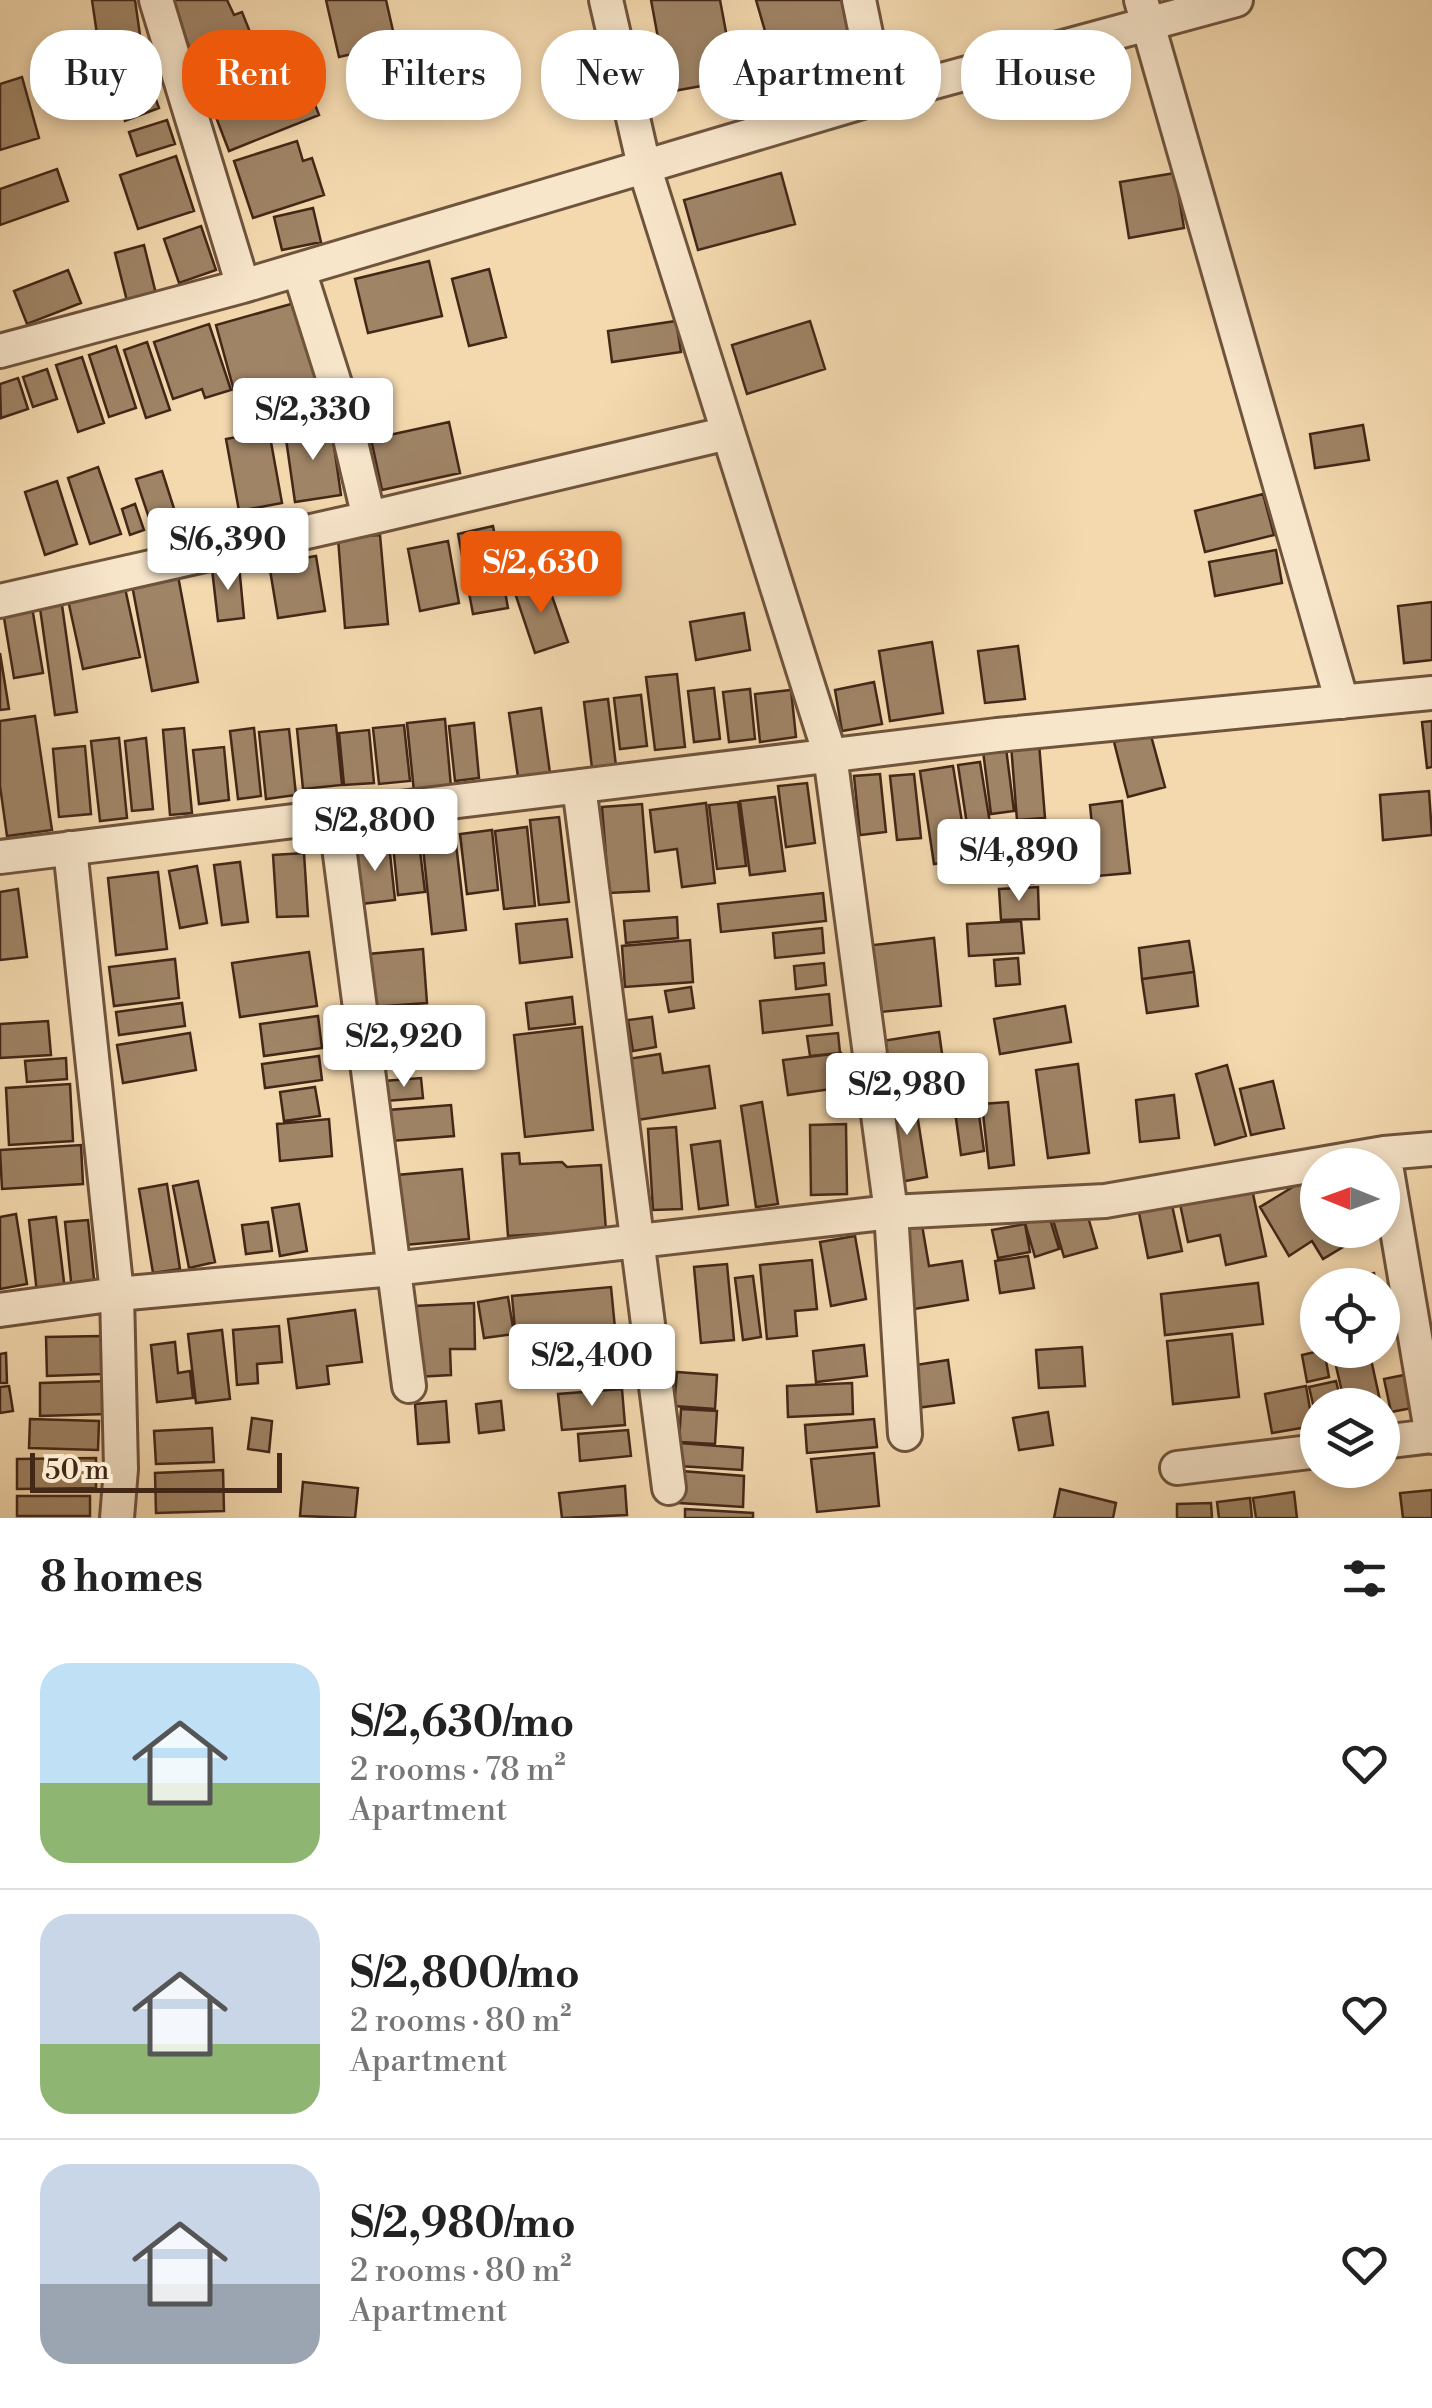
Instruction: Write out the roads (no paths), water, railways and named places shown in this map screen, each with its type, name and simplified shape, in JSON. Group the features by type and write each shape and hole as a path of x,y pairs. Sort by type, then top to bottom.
{"street":[{"path":"156,0 244,286"},
{"path":"606,0 644,166 830,755 891,1212 905,1434"},
{"path":"859,0 865,30"},
{"path":"941,78 1144,12 1236,0"},
{"path":"1144,12 1342,702"},
{"path":"0,351 244,286 803,120"},
{"path":"299,270 343,409 369,518"},
{"path":"0,601 552,478 728,433"},
{"path":"0,857 997,734 1432,693"},
{"path":"578,786 669,1488"},
{"path":"334,816 409,1386"},
{"path":"70,848 116,1294 121,1470 117,1518"},
{"path":"1400,1152 1432,1149"},
{"path":"0,1310 116,1294 394,1269 891,1212 1104,1201 1300,1167"},
{"path":"1400,1247 1432,1436 1400,1440"},
{"path":"1177,1468 1300,1452"}]}
